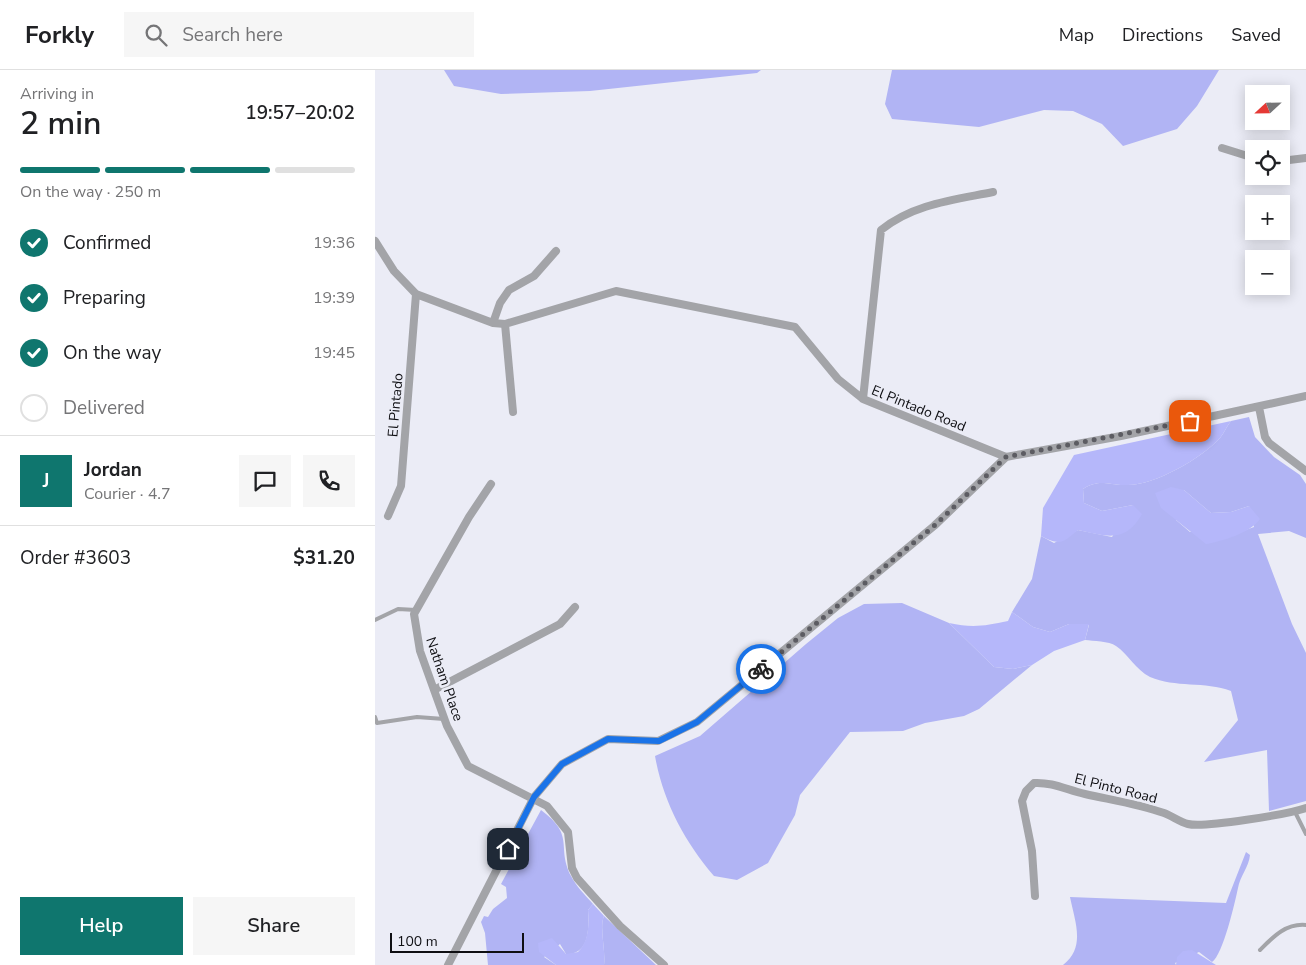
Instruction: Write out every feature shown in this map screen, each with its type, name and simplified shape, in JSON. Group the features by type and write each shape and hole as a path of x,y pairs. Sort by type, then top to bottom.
{"street":[{"path":"1222,148 1245,155"},
{"path":"1290,160 1306,158"},
{"path":"863,399 881,230 897,218 922,207 993,192"},
{"name":"El Pintado Road","path":"375,241 394,271 416,294 493,323 505,324 616,291 795,326 837,379 863,399 1006,457"},
{"path":"493,323 500,302 509,290 534,276 555,251"},
{"name":"El Pintado","path":"388,516 401,486 416,294"},
{"path":"505,324 513,412"},
{"path":"448,965 534,797 562,764 608,739 659,741 697,722 934,526 1006,457 1121,436 1306,396"},
{"path":"1259,407 1265,437 1269,443 1306,471"},
{"path":"416,610 469,517 491,484"},
{"path":"434,690 560,624 575,607"},
{"name":"Natham Place","path":"416,610 414,614 420,651 444,719 468,766 534,797 551,810 568,832 572,868 577,878 620,926 664,965"},
{"name":"El Pinto Road","path":"1035,896 1032,851 1022,801 1026,791 1033,783 1051,783 1077,793 1135,804 1165,813 1190,824 1295,812 1306,808"}],"lane":[{"path":"375,620 398,610 416,610"},
{"path":"375,717 377,723 417,717 444,719"},
{"path":"1295,812 1306,834"},
{"path":"1260,950 1278,932 1299,924 1306,925"}],"shaded area":[{"path":"444,70 761,70 757,73 590,91 501,94 454,86"},
{"path":"892,70 1219,70 1197,106 1177,129 1123,146 1102,124 1073,111 1044,110 979,127 892,119 885,104"},
{"path":"1249,417 1255,437 1274,457 1300,475 1306,484 1306,538 1289,531 1258,534 1292,624 1306,653 1306,801 1269,811 1267,750 1204,762 1238,720 1231,691 1211,686 1170,682 1150,677 1113,644 1085,640 1089,625 1069,624 1050,632 1033,627 1012,612 1032,579 1041,536 1054,543 1078,530 1112,537 1133,505 1102,511 1084,503 1083,489 1100,483 1139,484 1164,475 1190,462 1212,446 1220,438 1231,421","holes":["1184,490 1211,513 1231,512 1249,506 1254,527 1240,532 1190,532 1176,520"]},
{"path":"1231,421 1220,438 1212,446 1190,462 1164,475 1139,484 1100,483 1083,489 1084,503 1102,511 1133,505 1142,514 1136,524 1129,530 1114,536 1078,530 1061,542 1041,536 1043,508 1074,455"},
{"path":"1171,487 1184,490 1211,513 1231,512 1249,506 1260,519 1256,524 1243,532 1206,544 1161,508 1155,493"},
{"path":"902,603 949,623 994,667 1013,669 1032,665 979,709 964,716 925,723 903,731 850,732 800,795 795,815 768,863 737,880 714,876 693,849 676,820 663,789 655,756 700,736 838,618 864,604"},
{"path":"1012,612 1033,627 1050,632 1069,624 1089,624 1085,640 1054,651 1032,665 1013,669 994,667 949,623 972,626 992,624 1008,621"},
{"path":"541,810 552,819 562,834 565,857 571,876 593,904 588,910 588,932 584,945 574,953 566,954 560,944 544,957 556,965 488,965 485,933 481,922 484,916 488,917 493,909 507,898 506,887 501,884"},
{"path":"1246,852 1250,855 1249,859 1239,884 1224,939 1212,962 1199,952 1175,963 1176,965 1063,965 1070,958 1077,942 1076,925 1070,897 1226,903"},
{"path":"593,904 604,916 602,926 604,965 556,965 539,952 538,943 552,938 566,954 578,952 586,938 588,910"},
{"path":"604,916 656,965 604,965 602,926"},
{"path":"1192,950 1216,965 1176,965 1177,957 1183,951"}],"way so far":[{"path":"761,669 934,526 1006,457 1190,421"}],"route":[{"path":"508,849 534,797 562,764 608,739 659,741 697,722 761,669"}]}
